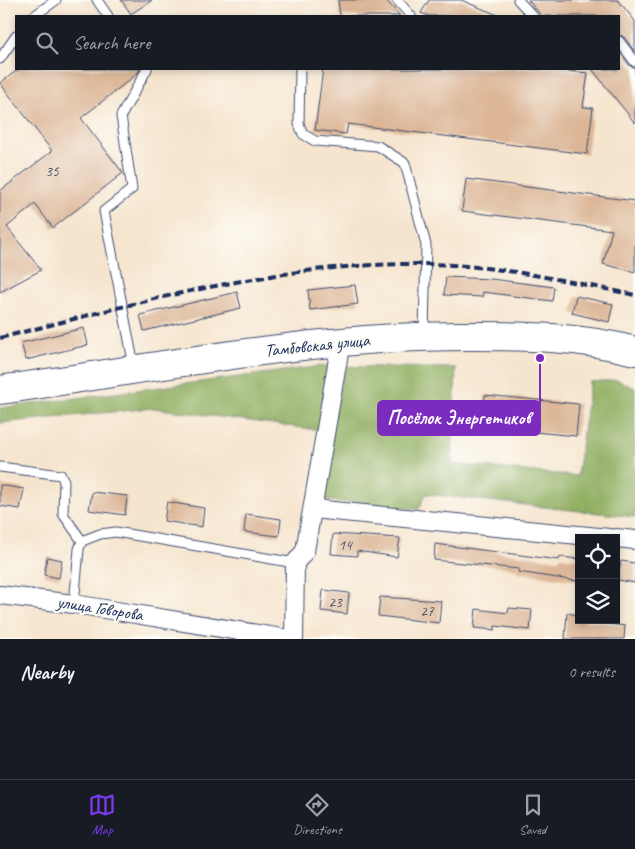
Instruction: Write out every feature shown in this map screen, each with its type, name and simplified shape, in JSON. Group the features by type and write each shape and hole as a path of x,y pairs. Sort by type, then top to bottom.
{"main road":[{"name":"Тамбовская улица","path":"0,390 135,371 240,353 341,341 424,336 539,338 606,345 635,351"}],"street":[{"path":"294,639 295,563 305,551 341,341"},
{"path":"313,510 575,535"},
{"path":"620,538 635,540"},
{"name":"улица Говорова","path":"0,595 74,604 288,639"}],"lane":[{"path":"35,15 56,0"},
{"path":"96,0 107,15"},
{"path":"397,0 410,15"},
{"path":"518,0 531,15"},
{"path":"0,59 15,37"},
{"path":"620,42 635,62"},
{"path":"135,371 104,210 132,189 121,116 146,70"},
{"path":"300,70 299,124 303,134 315,141 378,146 405,163 426,245 424,336"},
{"path":"0,467 61,475 64,481 63,514 82,541"},
{"path":"74,604 79,549 82,541 100,534 116,532 295,563"}],"green space":[{"path":"322,366 456,368 452,464 577,476 590,382 617,380 635,388 635,517 426,494 419,509 321,500 332,432 153,408 0,423 0,408"}],"building":[{"path":"121,0 152,0 131,14"},
{"path":"338,0 386,0 399,15 340,15"},
{"path":"429,0 461,0 498,15 426,15 421,13"},
{"path":"528,0 618,0 635,21 635,52 624,37 620,35 620,15 541,15"},
{"path":"620,52 630,66 635,68 635,123 593,70 620,70"},
{"path":"18,70 139,70 137,74 81,118 123,173 53,228 35,204 7,227 41,270 0,292 0,191 52,151 0,83"},
{"path":"323,70 559,70 588,73 583,107 593,108 587,154 348,124 346,134 315,130"},
{"path":"466,179 635,201 635,272 603,264 612,230 462,211"},
{"path":"446,277 491,279 554,287 552,301 483,292 482,297 444,295"},
{"path":"355,285 358,304 310,310 308,290"},
{"path":"237,292 241,308 144,331 140,315"},
{"path":"576,296 613,304 609,322 572,313"},
{"path":"84,328 88,345 26,360 21,343"},
{"path":"485,395 579,404 576,436 482,427"},
{"path":"0,485 24,489 20,509 0,506"},
{"path":"92,492 127,496 125,515 89,510"},
{"path":"167,502 204,508 202,527 164,521"},
{"path":"246,514 281,519 279,536 244,532"},
{"path":"333,534 400,538 397,557 357,551 357,556 331,554"},
{"path":"435,544 559,560 560,557 575,559 575,581 518,572 519,569 434,560"},
{"path":"47,557 62,560 59,578 44,575"},
{"path":"621,561 635,563 635,583 620,580"},
{"path":"323,590 349,593 347,614 321,611"},
{"path":"380,597 441,601 439,623 378,616"},
{"path":"509,608 532,610 530,630 495,626 495,630 474,628 476,609 508,613"},
{"path":"567,613 575,614 575,624 625,626 624,639 565,639"}],"railway":[{"path":"0,338 158,298 211,287 264,277 372,265 426,264 479,267 584,284 635,295"}],"place":[{"name":"Посёлок Энергетиков","path":"540,358"}]}
